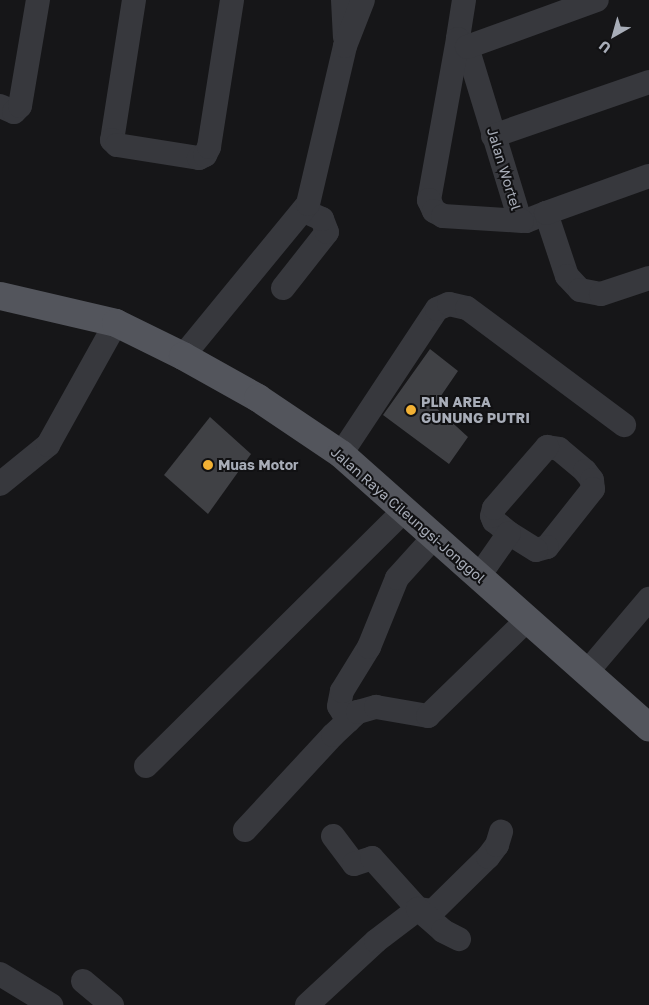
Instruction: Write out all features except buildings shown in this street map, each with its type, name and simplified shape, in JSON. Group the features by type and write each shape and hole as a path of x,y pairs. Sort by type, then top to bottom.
{"main road":[{"name":"Jalan Raya Cileungsi-Jonggol","path":"0,296 116,323 183,356 258,398 341,454 649,727"}],"street":[{"path":"0,106 14,112 20,106 38,0"},
{"path":"134,0 112,140 117,144 199,158 205,155 209,147 232,0"},
{"path":"343,0 345,46"},
{"path":"183,356 304,211 310,197 345,46 363,0"},
{"name":"Jalan Wortel","path":"464,0 463,43 522,221 649,176"},
{"path":"522,221 443,216 434,211 429,200 463,43 598,0"},
{"path":"493,136 649,82"},
{"path":"283,288 327,232 322,219 304,211"},
{"path":"546,213 567,276 580,290 601,294 649,278"},
{"path":"341,454 437,309 449,304 467,308 624,425"},
{"path":"0,484 48,445 116,323"},
{"path":"146,766 405,510"},
{"path":"479,576 509,533"},
{"path":"348,721 339,706 342,691 369,646 397,578 435,536"},
{"path":"587,672 649,599"},
{"path":"245,830 348,721 364,709 376,707 428,716 527,620"},
{"path":"307,1005 376,941 418,909 433,912 488,857 498,845 501,832"},
{"path":"333,836 354,864 370,857 375,860 418,909 443,931 459,940"},
{"path":"0,974 51,1005"},
{"path":"83,981 105,1004"}],"place":[{"name":"PLN AREA GUNUNG PUTRI","path":"411,410"},
{"name":"Muas Motor","path":"208,465"}]}
